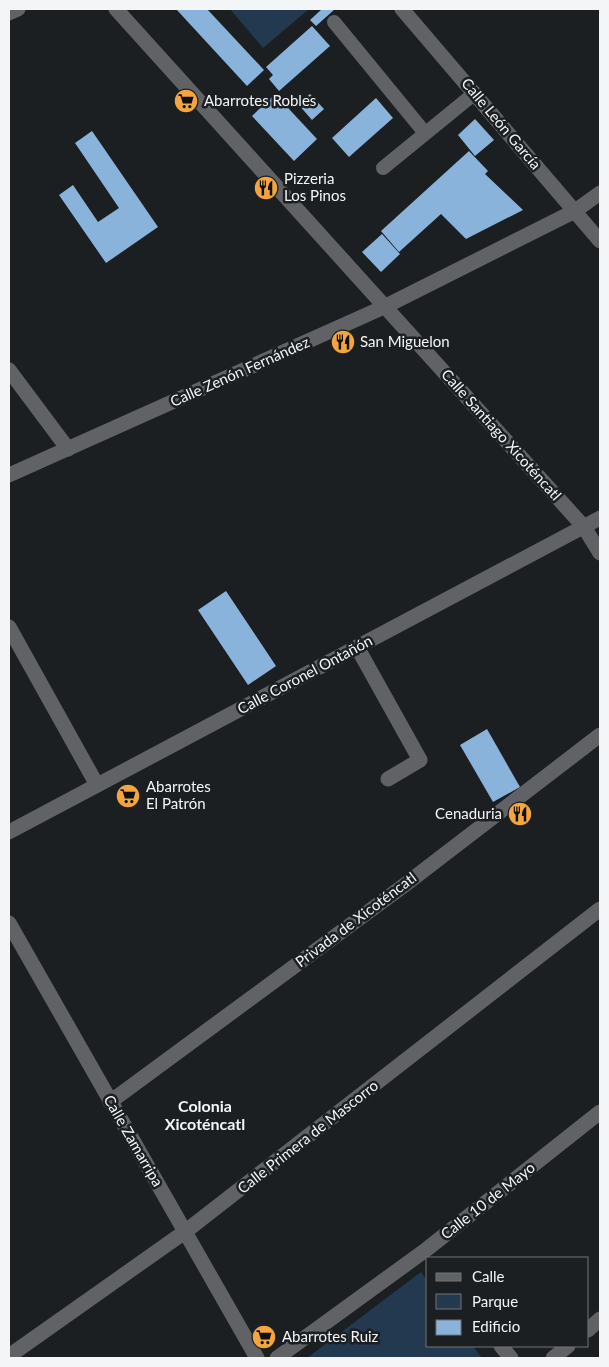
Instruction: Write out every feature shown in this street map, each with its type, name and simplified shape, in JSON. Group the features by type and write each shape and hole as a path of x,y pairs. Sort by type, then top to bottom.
{"street":[{"path":"9,13 18,9"},
{"name":"Calle Santiago Xicoténcatl","path":"116,9 584,527 600,552"},
{"name":"Calle León García","path":"402,9 476,93 600,241"},
{"name":"Calle Zenón Fernández","path":"9,475 384,307 575,211 600,193"},
{"path":"9,370 68,449"},
{"name":"Calle Coronel Ontañón","path":"9,832 600,518"},
{"path":"9,627 97,785"},
{"path":"357,647 420,760 388,779"},
{"name":"Privada de Xicoténcatl","path":"110,1102 406,884 600,735"},
{"name":"Calle Primera de Mascorro","path":"9,1355 186,1231 600,909"},
{"name":"Calle Zamarripa","path":"9,923 257,1358"},
{"name":"Calle 10 de Mayo","path":"277,1358 431,1253 600,1112"},
{"path":"589,1329 600,1319"},
{"path":"502,1347 511,1358"},
{"path":"553,1358 567,1347"}],"lane":[{"path":"334,22 425,133"},
{"path":"383,168 476,93"}],"green space":[{"path":"230,9 309,9 263,48"},
{"path":"421,1272 426,1279 426,1347 474,1347 482,1358 307,1358"}],"building":[{"path":"176,9 207,9 264,70 247,86"},
{"path":"322,9 335,9 316,26 310,20"},
{"path":"312,26 330,46 279,91 269,79 273,75 266,67"},
{"path":"275,94 317,139 294,161 252,116"},
{"path":"310,94 324,109 312,120 298,104"},
{"path":"376,98 393,118 349,157 332,138"},
{"path":"475,119 494,140 475,156 458,135"},
{"path":"92,131 158,227 106,263 59,195 73,185 98,222 119,208 75,143"},
{"path":"469,151 488,171 485,174 523,210 466,239 441,214 399,252 381,231"},
{"path":"382,234 400,254 381,272 362,252"},
{"path":"226,591 276,666 248,685 198,610"},
{"path":"487,729 520,787 493,802 460,745"}],"place":[{"name":"Abarrotes Robles","path":"186,101"},
{"name":"Pizzeria Los Pinos","path":"266,188"},
{"name":"San Miguelon","path":"343,342"},
{"name":"Abarrotes El Patrón","path":"128,796"},
{"name":"Cenaduria","path":"520,814"},
{"name":"Abarrotes Ruiz","path":"264,1337"}],"district":[{"name":"Colonia Xicoténcatl","path":"205,1115"}]}
